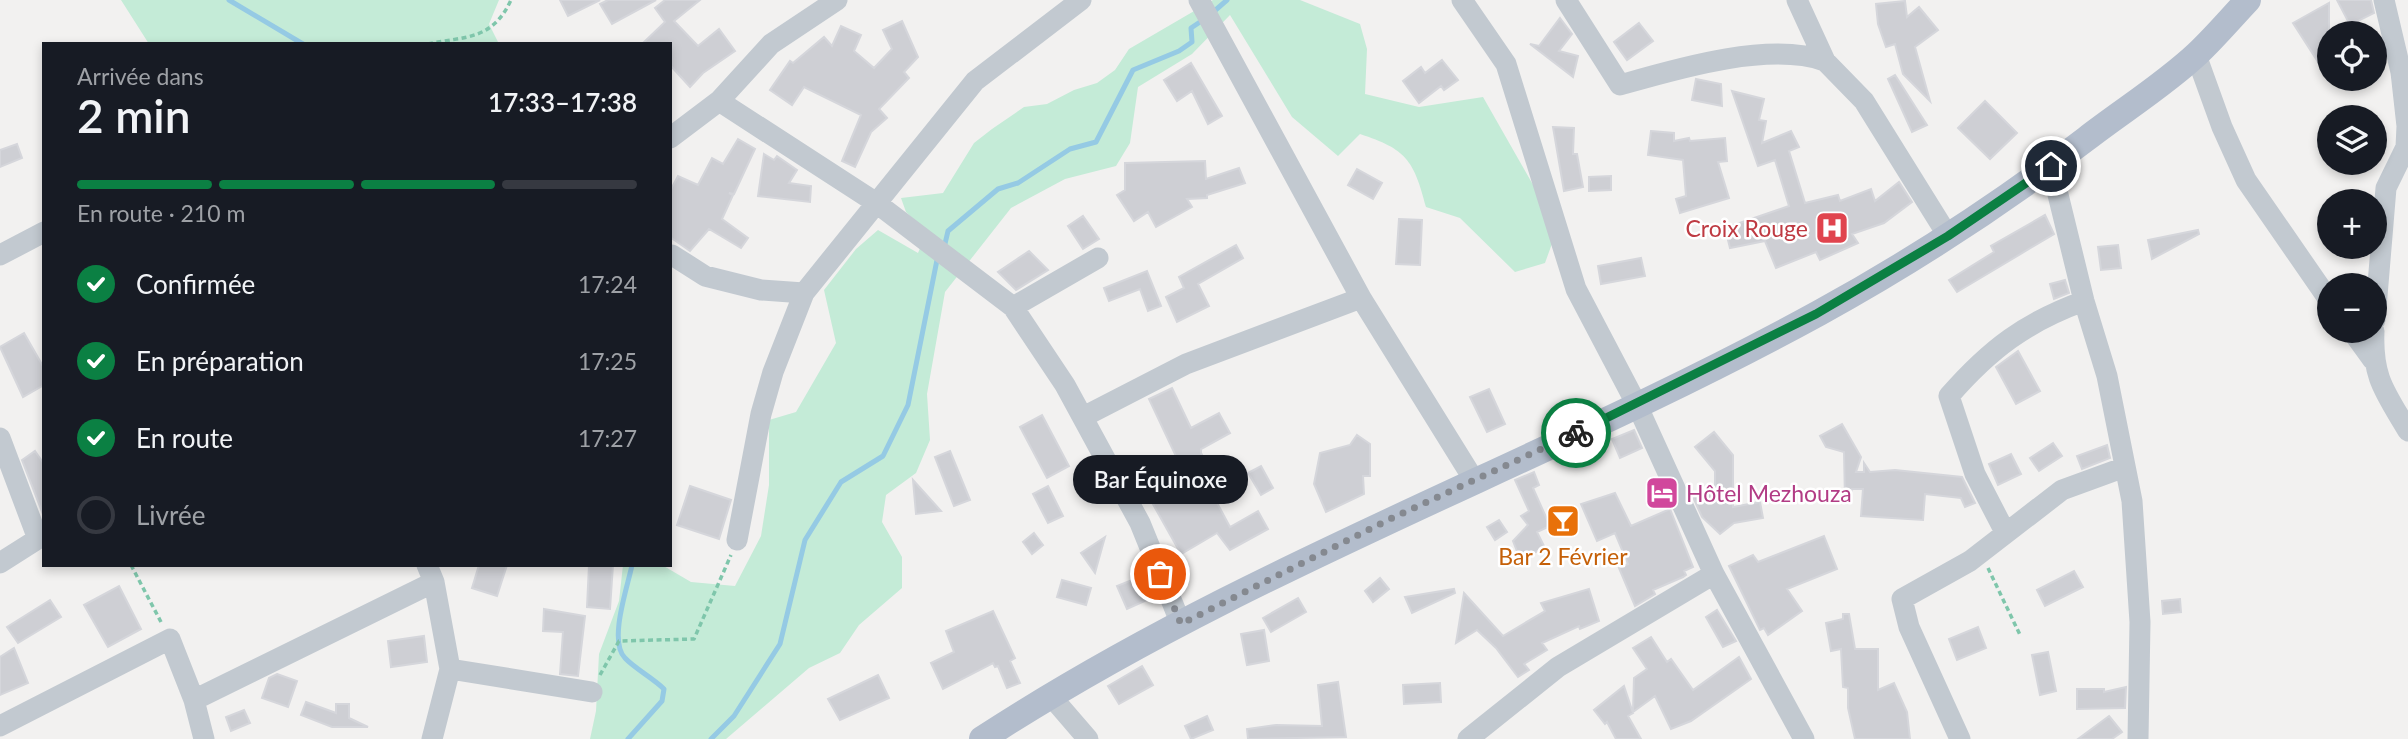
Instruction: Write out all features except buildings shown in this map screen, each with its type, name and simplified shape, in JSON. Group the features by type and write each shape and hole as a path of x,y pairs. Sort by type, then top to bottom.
{"main road":[{"path":"982,739 1050,695 1181,624 1474,480 1637,405 1816,314 1948,236 2051,166 2196,55 2247,0"}],"street":[{"path":"672,137 719,102 771,44 837,0"},
{"path":"737,540 761,414 773,372 804,293 975,81 1081,0"},
{"path":"1199,0 1221,36 1361,298 1474,480"},
{"path":"1462,0 1506,64 1576,289 1637,405 1714,574 1804,739"},
{"path":"1566,0 1620,85 1704,61 1808,55 1825,61"},
{"path":"1797,0 1825,61 1864,101 1948,236"},
{"path":"2379,273 2386,188 2406,146 2408,126 2401,72 2384,0"},
{"path":"2196,55 2222,127 2246,180 2317,283"},
{"path":"719,102 875,202 1013,307 1083,417 1140,523 1181,624"},
{"path":"2051,166 2084,301 2107,376 2132,501 2140,622 2138,739"},
{"path":"0,255 42,233"},
{"path":"672,255 705,276 761,290 804,293"},
{"path":"1013,307 1098,258"},
{"path":"1083,417 1186,364 1361,298"},
{"path":"2005,532 1975,474 1949,396 1997,346 2045,315 2084,301"},
{"path":"2361,343 2373,360"},
{"path":"2374,343 2373,360 2380,383 2408,431"},
{"path":"0,438 41,537 0,563"},
{"path":"1960,739 1909,628 1902,599 1970,561 2062,490 2125,467"},
{"path":"194,700 433,571 450,669 432,739"},
{"path":"1468,739 1558,667 1714,574"},
{"path":"0,726 170,639 194,700 204,739"},
{"path":"450,669 592,692"},
{"path":"1050,695 1088,739"}],"path":[{"path":"444,42 468,39 487,32 510,0"},
{"path":"592,692 619,641 694,639 737,540"},
{"path":"1981,550 2003,603 2021,637"},
{"path":"132,567 170,639"}],"green space":[{"path":"121,0 499,0 489,24 498,42 148,42"},
{"path":"1213,0 1300,0 1360,24 1367,49 1365,94 1419,107 1483,97 1544,204 1554,238 1545,263 1515,272 1460,218 1426,207 1412,167 1406,158 1388,145 1360,134 1338,156 1292,117 1230,15 1192,54 1138,87 1130,143 1116,166 1065,179 1011,208 945,292 927,394 930,440 916,473 886,495 882,522 902,557 902,588 859,625 840,653 809,668 726,739 590,739 596,711 599,654 619,601 623,567 665,567 691,582 735,586 761,536 769,485 769,420 796,412 836,343 824,290 856,249 878,230 918,253 927,232 906,212 901,198 943,193 974,143 992,129 1024,107 1047,104 1074,90 1097,83 1115,70 1129,49"}],"waterway":[{"path":"229,0 300,42"},
{"path":"1211,14 1227,0"},
{"path":"944,248 948,231 998,189 1018,183 1070,149 1096,142 1133,70 1179,51 1192,42 1191,28 1203,20"},
{"path":"711,739 734,716 780,644 805,540 841,482 883,456 908,405 938,255"},
{"path":"628,739 662,701 664,689 629,662 620,650 619,627 632,567"}],"way so far":[{"path":"1160,574 1181,624 1388,520 1576,433"}],"place":[{"name":"Croix Rouge","path":"1832,228"},
{"name":"Hôtel Mezhouza","path":"1662,493"},
{"name":"Bar 2 Février","path":"1563,521"},
{"name":"Bar Équinoxe","path":"1160,574"}],"route":[{"path":"1576,433 1637,405 1865,287 1948,236 2051,166"}]}
